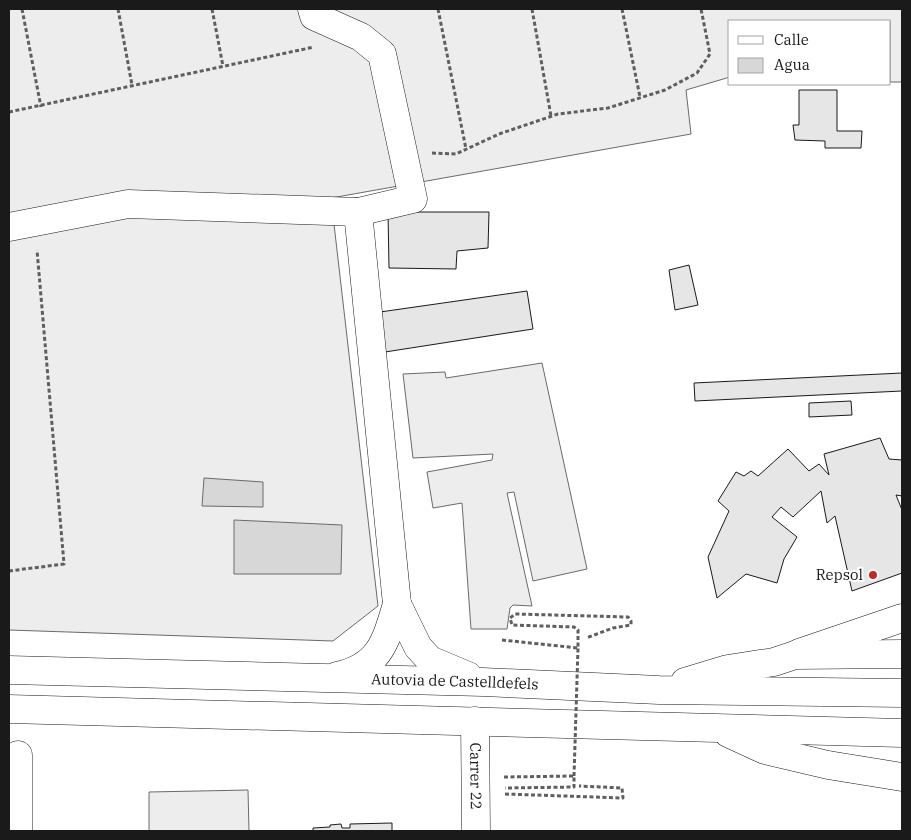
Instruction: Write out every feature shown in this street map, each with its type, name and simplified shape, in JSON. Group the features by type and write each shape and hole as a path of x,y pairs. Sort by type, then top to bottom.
{"main road":[{"path":"22,224 128,204 358,212 413,199 382,54 361,37 314,16 312,9"},
{"path":"358,212 397,604 418,648 430,660 483,682"},
{"path":"321,679 350,673 378,654 387,639 397,604"},
{"path":"659,690 728,670 774,662 902,618"},
{"path":"796,654 902,654"},
{"name":"Autovia de Castelldefels","path":"9,670 483,682 659,690 902,693"},
{"path":"9,709 902,732"},
{"name":"Carrer 22","path":"475,722 476,831"},
{"path":"718,728 765,750 828,766 902,777"},
{"path":"18,755 18,831"}],"path":[{"path":"22,9 42,107"},
{"path":"118,9 132,85"},
{"path":"212,9 223,66"},
{"path":"438,9 466,149"},
{"path":"532,9 551,116"},
{"path":"622,9 640,98"},
{"path":"403,153 456,154 499,134 551,116 608,108 665,90 697,73 710,54 701,9"},
{"path":"9,112 42,107 132,85 315,47"},
{"path":"9,571 64,564 22,224"},
{"path":"579,786 622,788 623,798 505,795 505,786 574,786 578,648 578,630 574,627 512,624 510,618 515,614 628,617 631,621 631,626 613,628 586,638"},
{"path":"502,640 578,648"},
{"path":"476,777 574,776"}],"shaded area":[{"path":"9,9 902,9 902,82 891,82 891,20 728,20 728,78 686,90 691,134 331,198 378,606 333,641 9,630"},
{"path":"542,363 587,569 533,581 514,492 507,493 532,606 513,605 510,608 507,629 471,629 462,503 433,508 427,472 492,460 493,454 413,458 403,374 445,372 446,378"},
{"path":"248,790 249,831 149,831 149,792"}],"water":[{"path":"204,478 263,482 263,507 202,506"},
{"path":"234,520 342,525 341,574 234,574"}],"building":[{"path":"799,90 837,90 837,131 862,131 861,148 825,148 825,141 795,140 793,125 799,125"},
{"path":"388,212 489,212 488,248 457,251 456,269 389,268"},
{"path":"689,265 698,305 675,310 669,270"},
{"path":"527,291 533,329 385,352 380,312"},
{"path":"902,373 902,391 695,401 694,383"},
{"path":"851,401 852,415 809,417 809,403"},
{"path":"880,438 889,459 902,460 902,496 896,495 902,510 902,573 852,591 835,516 827,523 821,491 793,517 781,507 772,517 797,537 784,559 777,583 746,574 717,598 708,557 729,511 718,501 736,472 744,476 751,471 758,476 788,449 809,471 819,464 829,475 824,454"},
{"path":"392,823 392,831 313,831 313,828 330,827 330,825 341,824 342,828 350,828 350,824"}],"place":[{"name":"Repsol","path":"873,575"}]}
